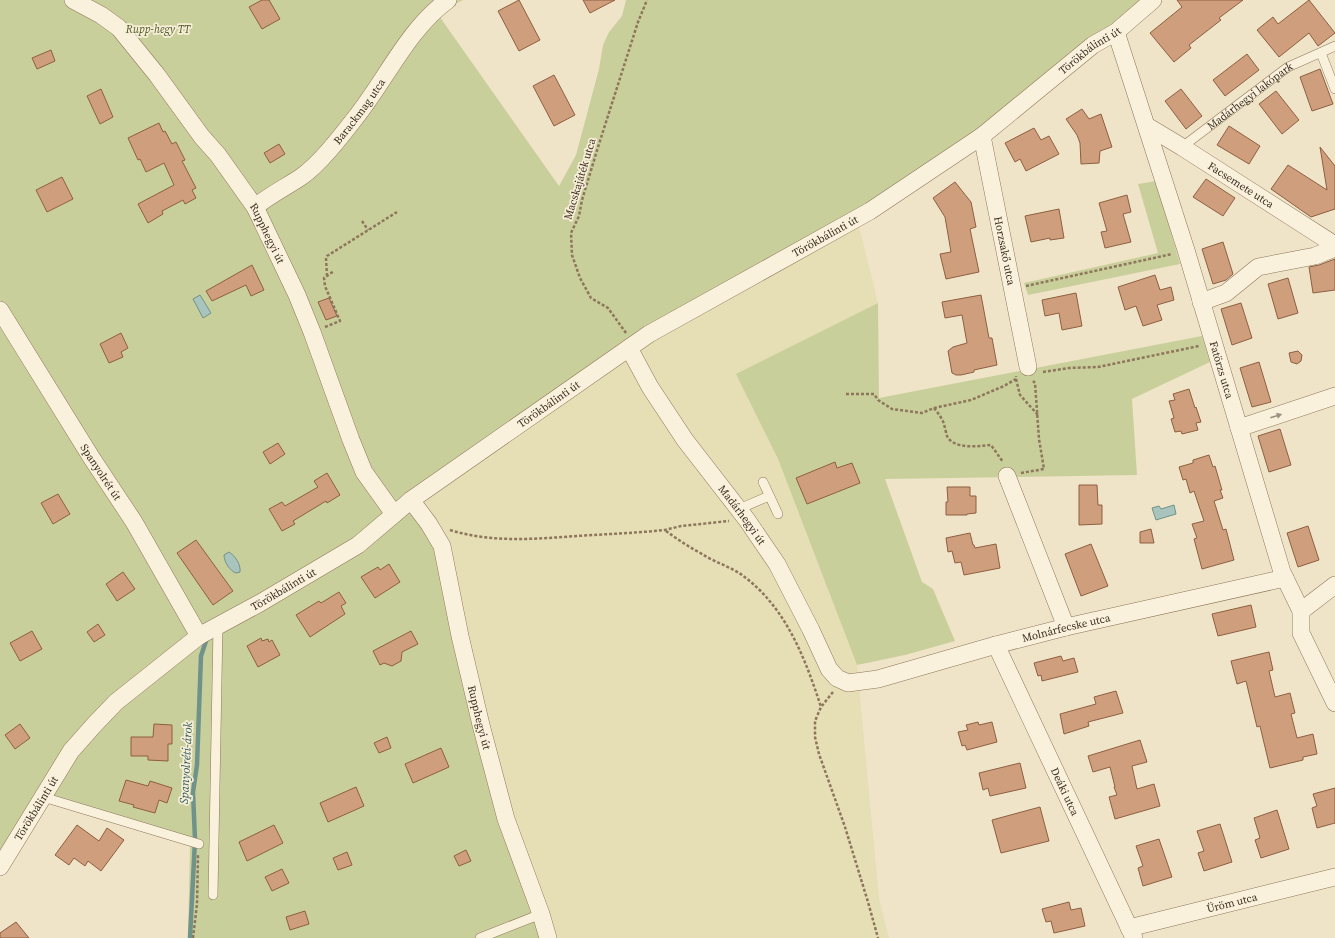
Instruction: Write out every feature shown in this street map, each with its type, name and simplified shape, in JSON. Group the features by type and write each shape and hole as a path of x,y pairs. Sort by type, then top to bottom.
{"street":[{"name":"Rupphegyi út","path":"73,0 101,15 119,28 157,75 255,206 297,295 364,472 394,514"},
{"name":"Barackmag utca","path":"255,206 302,176 325,154 382,82 414,33 436,9 448,0"},
{"name":"Törökbálinti út","path":"0,867 72,751 94,725 116,702 199,636 260,603 358,544 411,500 649,334 870,211 982,136 1093,44 1116,32 1153,0"},
{"name":"Fatörzs utca","path":"1116,32 1186,250 1285,578 1301,611 1301,633 1335,703"},
{"name":"Facsemete utca","path":"1147,126 1182,146 1335,247"},
{"name":"Horzsakő utca","path":"982,136 1026,368"},
{"path":"1201,302 1226,293 1258,267 1315,256 1335,247"},
{"name":"Spanyolrét út","path":"0,310 91,457 134,522 199,636"},
{"name":"Madárhegyi út","path":"629,348 650,387 684,440 743,514 777,564 811,630 828,669 837,678 848,682"},
{"path":"1239,428 1335,396"},
{"path":"1007,476 1066,627"},
{"name":"Rupphegyi út","path":"411,500 429,524 442,546 470,680 506,819 541,914 548,938"},
{"name":"Molnárfecske utca","path":"848,682 878,679 996,644 1285,578"},
{"path":"1301,611 1335,585"},
{"name":"Deáki utca","path":"996,644 1131,933"},
{"name":"Üröm utca","path":"1131,933 1335,877"}],"lane":[{"name":"Madárhegyi lakópark","path":"1182,146 1288,67 1335,46"},
{"path":"1321,53 1335,89"},
{"path":"763,482 778,514"},
{"path":"743,514 769,496"},
{"path":"213,895 218,626"},
{"path":"43,797 195,842"},
{"path":"480,938 541,914"}],"path":[{"name":"Macskajáték utca","path":"629,348 628,336 608,308 591,298 580,278 572,255 571,233 579,216 582,200 599,144 638,22 647,0"},
{"path":"327,276 327,256 397,212"},
{"path":"362,221 368,230"},
{"path":"1012,289 1186,250"},
{"path":"312,332 340,321 325,286 324,278 334,271"},
{"path":"1038,415 1020,395 1016,379 1017,371 1026,368 1038,372 1069,368 1098,368 1213,343"},
{"path":"934,408 944,423 947,436 950,440 954,443 971,447 991,445 1005,466 1007,476 1044,470 1035,383 1026,368"},
{"path":"846,394 874,394 878,400 892,409 922,413 934,408 971,400 1004,386 1016,379"},
{"path":"429,524 460,533 499,539 536,539 666,530 743,514"},
{"path":"666,530 701,554 742,575 762,593 780,614 809,671 821,707"},
{"path":"848,682 834,691 821,707 815,721 815,737 868,902 878,938"},
{"path":"193,938 197,904 195,842"}],"shaded area":[{"path":"857,218 878,303 737,374 778,459 857,665 879,898 889,938 548,938 411,500 629,348"}],"green space":[{"name":"Rupp-hegy TT","path":"0,0 463,0 437,13 559,186 576,155 599,69 603,45 609,32 622,16 626,0 1153,0 982,136 649,334 411,500 429,524 548,938 188,938 190,845 50,801 0,872"},
{"path":"1156,181 1180,264 1028,295 1024,283 1158,253 1138,184"},
{"path":"878,303 879,398 1202,336 1210,362 1132,399 1137,475 885,479 922,582 933,589 955,641 905,655 857,665 778,459 736,374"}],"water":[{"path":"200,295 211,313 203,318 193,299"},
{"path":"1174,505 1176,514 1156,520 1152,508 1159,506 1161,509"},
{"path":"229,552 237,560 240,566 240,572 234,572 226,563 224,555"}],"building":[{"path":"262,0 269,0 280,19 262,29 249,7"},
{"path":"519,0 540,40 519,51 498,11"},
{"path":"583,0 615,0 590,13"},
{"path":"1177,0 1243,0 1219,18 1221,20 1189,45 1191,48 1174,62 1150,33 1182,7"},
{"path":"1309,0 1335,33 1318,46 1309,33 1279,57 1257,30 1273,17 1278,24"},
{"path":"51,50 55,61 37,69 32,58"},
{"path":"1247,54 1259,70 1225,96 1213,80"},
{"path":"1320,69 1333,104 1312,111 1300,77"},
{"path":"554,75 575,115 554,126 533,86"},
{"path":"101,89 113,117 100,124 87,96"},
{"path":"1181,89 1202,116 1186,129 1165,101"},
{"path":"1276,91 1299,120 1282,134 1259,104"},
{"path":"1082,109 1089,119 1101,114 1112,147 1100,151 1099,163 1081,164 1080,143 1077,135 1066,119"},
{"path":"159,123 163,132 165,131 172,144 176,142 185,160 182,161 196,188 192,190 196,198 185,204 183,200 162,211 163,214 148,223 138,204 174,185 164,163 146,172 140,159 138,160 128,138"},
{"path":"1229,126 1260,146 1249,164 1217,145"},
{"path":"1034,128 1041,140 1049,136 1059,154 1026,171 1020,159 1015,162 1005,143"},
{"path":"279,144 285,154 270,163 264,153"},
{"path":"1320,147 1335,166 1335,209 1311,217 1271,189 1288,165 1327,190"},
{"path":"62,177 73,199 47,212 36,190"},
{"path":"1206,179 1235,198 1223,216 1193,197"},
{"path":"955,182 971,202 976,227 970,229 979,272 946,279 940,254 951,252 945,217 933,198"},
{"path":"1127,195 1131,212 1123,214 1131,242 1105,248 1101,232 1107,231 1099,203"},
{"path":"1059,209 1064,238 1050,240 1050,238 1031,242 1025,216"},
{"path":"1223,242 1233,274 1226,280 1213,284 1202,249"},
{"path":"1335,259 1335,290 1313,293 1309,267"},
{"path":"252,265 264,290 251,296 246,285 212,301 206,291"},
{"path":"1155,275 1160,290 1171,287 1174,300 1157,305 1162,320 1143,326 1136,306 1125,310 1118,287"},
{"path":"1288,278 1298,313 1278,319 1268,284"},
{"path":"1076,293 1082,326 1062,330 1059,313 1045,316 1042,300"},
{"path":"981,295 989,338 992,338 997,365 974,370 974,372 956,375 952,373 948,351 953,347 967,343 962,315 945,318 942,302"},
{"path":"329,298 337,316 326,320 318,302"},
{"path":"1241,303 1252,338 1232,345 1221,309"},
{"path":"121,333 128,348 121,352 123,357 109,363 100,344"},
{"path":"1298,351 1302,355 1301,361 1297,364 1291,362 1289,353"},
{"path":"1259,362 1271,402 1252,407 1240,368"},
{"path":"1189,389 1201,422 1196,423 1198,430 1182,434 1181,431 1175,432 1171,419 1174,418 1169,401 1175,400 1173,394"},
{"path":"1280,429 1291,465 1269,472 1258,436"},
{"path":"278,443 285,454 270,464 263,452"},
{"path":"1209,455 1213,467 1215,466 1223,498 1214,501 1223,530 1226,529 1234,560 1202,569 1194,539 1197,538 1192,524 1204,521 1194,491 1190,493 1186,479 1183,480 1179,467 1193,463 1193,460"},
{"path":"835,462 837,468 852,463 860,483 807,504 796,478"},
{"path":"327,473 340,495 327,503 326,501 293,521 295,524 282,531 269,509 282,502 285,506 318,487 314,481"},
{"path":"1079,485 1097,485 1098,505 1102,505 1102,524 1079,525"},
{"path":"947,487 970,487 970,496 976,496 976,513 967,515 946,515 946,502 948,502"},
{"path":"58,494 70,514 53,524 41,503"},
{"path":"1308,526 1319,560 1298,567 1287,533"},
{"path":"1151,529 1154,543 1140,543 1140,532"},
{"path":"970,533 975,548 996,544 1000,568 964,575 961,562 955,563 952,551 948,552 946,538"},
{"path":"196,540 233,591 213,605 177,553"},
{"path":"1091,544 1108,586 1081,596 1065,554"},
{"path":"389,564 400,582 375,598 361,577 378,567 380,570"},
{"path":"123,572 135,589 117,601 106,584"},
{"path":"339,592 346,603 341,606 345,614 310,637 296,615 319,601 321,603"},
{"path":"1251,605 1256,627 1218,636 1212,614"},
{"path":"98,624 105,635 94,642 87,632"},
{"path":"32,631 42,649 20,661 10,643"},
{"path":"411,631 418,644 402,652 401,661 392,666 384,663 380,665 373,651"},
{"path":"261,638 262,641 268,639 269,642 272,640 280,655 258,667 247,646"},
{"path":"1269,652 1273,670 1269,671 1275,697 1290,693 1295,713 1291,714 1297,738 1313,734 1317,754 1303,757 1303,760 1270,768 1260,726 1257,727 1246,681 1237,684 1231,661"},
{"path":"1061,656 1063,661 1074,658 1078,672 1042,681 1041,675 1038,676 1034,663"},
{"path":"1116,691 1123,713 1088,722 1089,726 1064,734 1060,714 1096,704 1094,697"},
{"path":"978,722 979,725 992,722 997,742 967,750 965,745 962,746 958,732 968,730 966,725"},
{"path":"20,724 30,738 15,749 5,735"},
{"path":"154,724 172,725 172,744 168,744 168,761 148,760 148,756 131,756 131,737 153,737"},
{"path":"387,737 391,748 379,753 374,743"},
{"path":"1140,740 1147,762 1132,766 1137,789 1154,784 1160,806 1115,819 1109,797 1117,795 1110,767 1093,772 1088,756"},
{"path":"441,748 449,767 413,783 405,764"},
{"path":"1020,763 1026,788 990,796 988,788 983,790 979,773"},
{"path":"126,780 148,786 150,781 172,788 167,803 159,800 155,813 133,807 134,805 119,801"},
{"path":"356,787 364,806 328,822 320,803"},
{"path":"1335,788 1335,823 1317,828 1312,808 1317,806 1313,794"},
{"path":"1040,807 1049,841 1001,853 992,820"},
{"path":"1277,810 1289,849 1261,858 1255,840 1260,838 1254,818"},
{"path":"1220,824 1232,862 1204,871 1198,853 1204,851 1197,831"},
{"path":"77,825 99,841 107,828 124,840 101,871 88,861 85,866 74,858 69,865 55,855"},
{"path":"274,825 283,843 247,861 239,842"},
{"path":"1159,839 1172,877 1143,886 1138,868 1143,866 1136,846"},
{"path":"466,850 471,861 459,866 454,856"},
{"path":"347,852 352,865 338,870 333,858"},
{"path":"282,869 289,883 272,891 265,877"},
{"path":"1069,902 1071,910 1081,908 1085,926 1054,933 1051,921 1046,922 1042,909"},
{"path":"305,911 309,924 290,930 286,917"},
{"path":"16,922 29,938 0,938 0,933"}],"waterway":[{"name":"Spanyolréti-árok","path":"190,938 195,840 193,792 197,765 201,656 207,638"}]}
